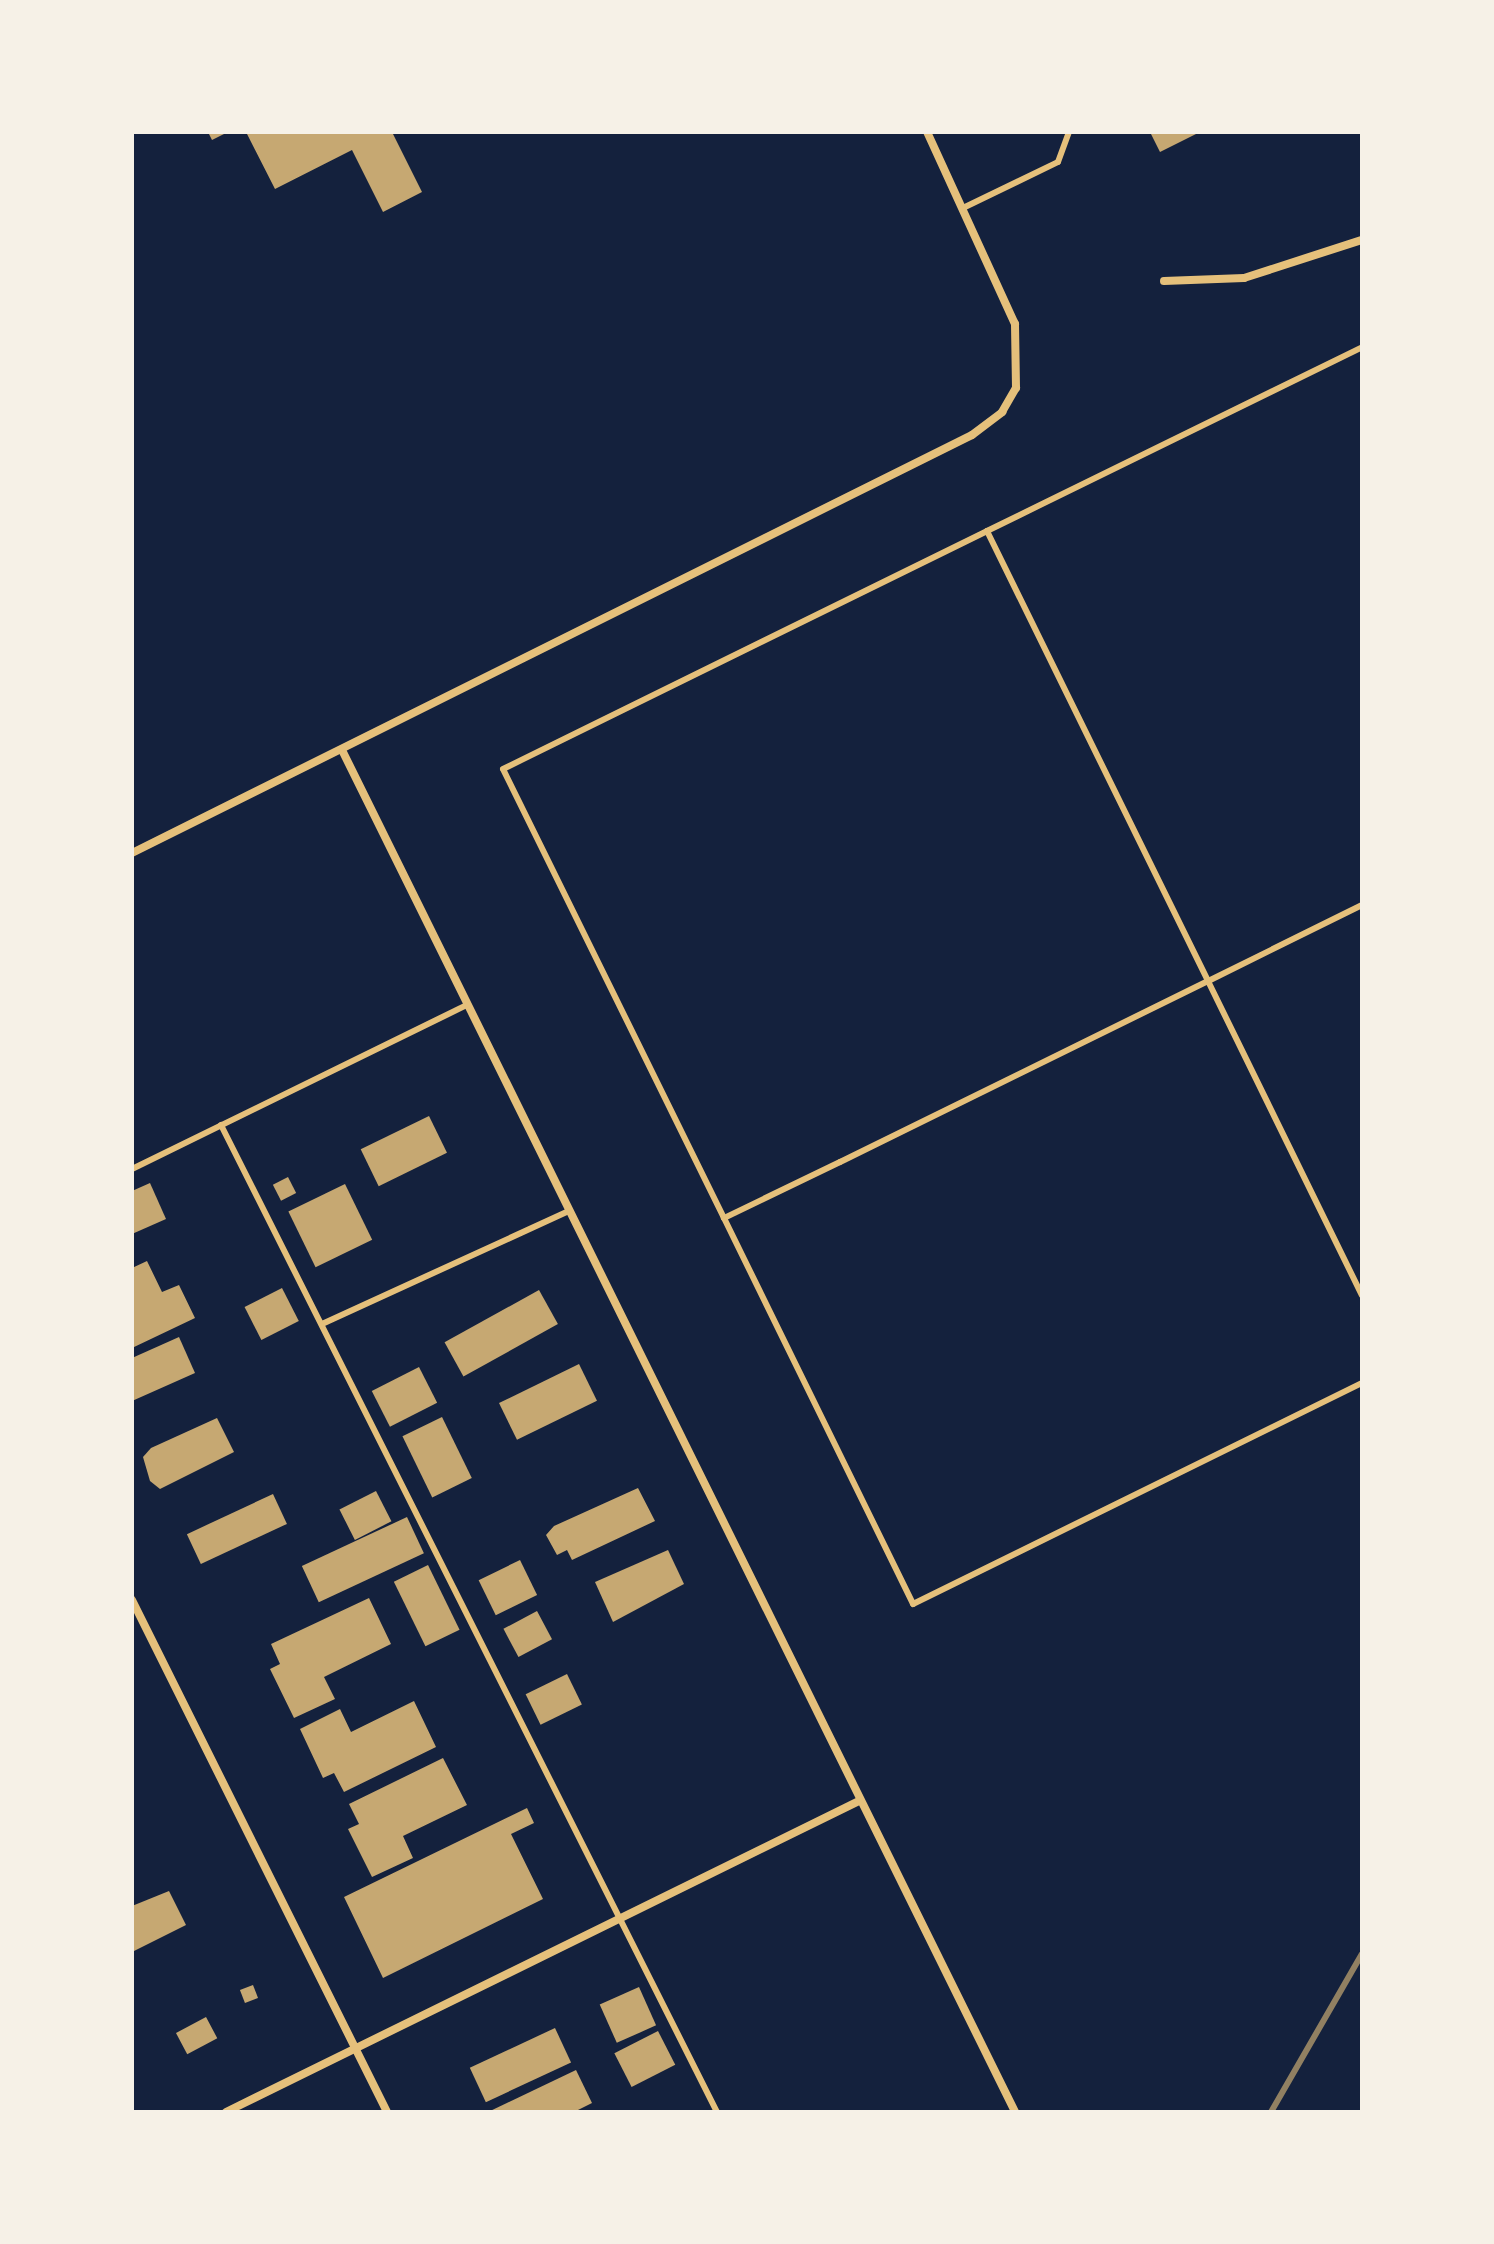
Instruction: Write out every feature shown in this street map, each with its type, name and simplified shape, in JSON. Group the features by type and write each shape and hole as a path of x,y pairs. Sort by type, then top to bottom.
{"street":[{"path":"132,853 972,435 1002,412 1016,388 1018,358 1002,284 927,132"},
{"path":"1164,281 1244,278 1362,240"},
{"path":"342,750 1015,2112"},
{"path":"132,1600 387,2112"},
{"path":"226,2112 859,1801"}],"lane":[{"path":"965,207 1058,162 1069,132"},
{"path":"1362,347 503,769 913,1604 1362,1383"},
{"path":"987,531 1362,1295"},
{"path":"724,1218 1362,905"},
{"path":"132,1169 467,1005"},
{"path":"221,1125 717,2112"},
{"path":"322,1324 569,1211"}],"building":[{"path":"208,132 228,132 212,140"},
{"path":"246,132 392,132 422,192 383,212 352,150 275,189"},
{"path":"1150,132 1200,132 1160,152"},
{"path":"429,1116 447,1153 379,1186 361,1149"},
{"path":"288,1177 296,1193 281,1201 273,1185"},
{"path":"150,1183 166,1219 132,1234 132,1191"},
{"path":"345,1184 372,1240 316,1267 288,1212"},
{"path":"147,1261 162,1292 179,1285 195,1318 132,1348 132,1268"},
{"path":"282,1288 299,1321 261,1340 245,1307"},
{"path":"539,1290 558,1324 463,1376 445,1342"},
{"path":"179,1337 195,1373 132,1401 132,1358"},
{"path":"579,1364 597,1401 517,1440 499,1403"},
{"path":"419,1367 437,1403 390,1427 372,1391"},
{"path":"442,1417 472,1478 432,1497 402,1436"},
{"path":"217,1418 234,1452 160,1489 150,1481 143,1457 151,1448"},
{"path":"638,1488 655,1521 572,1560 567,1550 557,1555 546,1535 554,1526"},
{"path":"376,1491 391,1521 355,1540 339,1510"},
{"path":"273,1494 287,1524 201,1564 187,1534"},
{"path":"407,1517 424,1553 319,1602 302,1566"},
{"path":"668,1550 684,1584 613,1622 595,1582"},
{"path":"520,1560 537,1595 496,1615 479,1580"},
{"path":"428,1565 460,1630 425,1646 394,1582"},
{"path":"369,1598 391,1644 324,1677 335,1699 294,1718 270,1669 280,1664 271,1644"},
{"path":"537,1611 552,1639 518,1657 503,1629"},
{"path":"567,1674 582,1705 541,1725 526,1694"},
{"path":"414,1701 436,1747 344,1792 334,1773 323,1778 300,1729 340,1709 351,1732"},
{"path":"443,1758 467,1805 403,1836 413,1858 372,1877 348,1829 359,1824 349,1804"},
{"path":"527,1808 534,1823 511,1834 543,1899 383,1978 344,1897"},
{"path":"169,1891 186,1925 132,1952 132,1906"},
{"path":"253,1985 258,1998 245,2003 240,1990"},
{"path":"639,1987 656,2025 617,2043 600,2004"},
{"path":"206,2017 217,2038 187,2054 176,2033"},
{"path":"555,2028 571,2062 486,2102 470,2068"},
{"path":"658,2031 675,2065 632,2087 614,2053"},
{"path":"576,2070 592,2103 574,2112 488,2112"}],"railway":[{"path":"1271,2112 1362,1954"}]}
